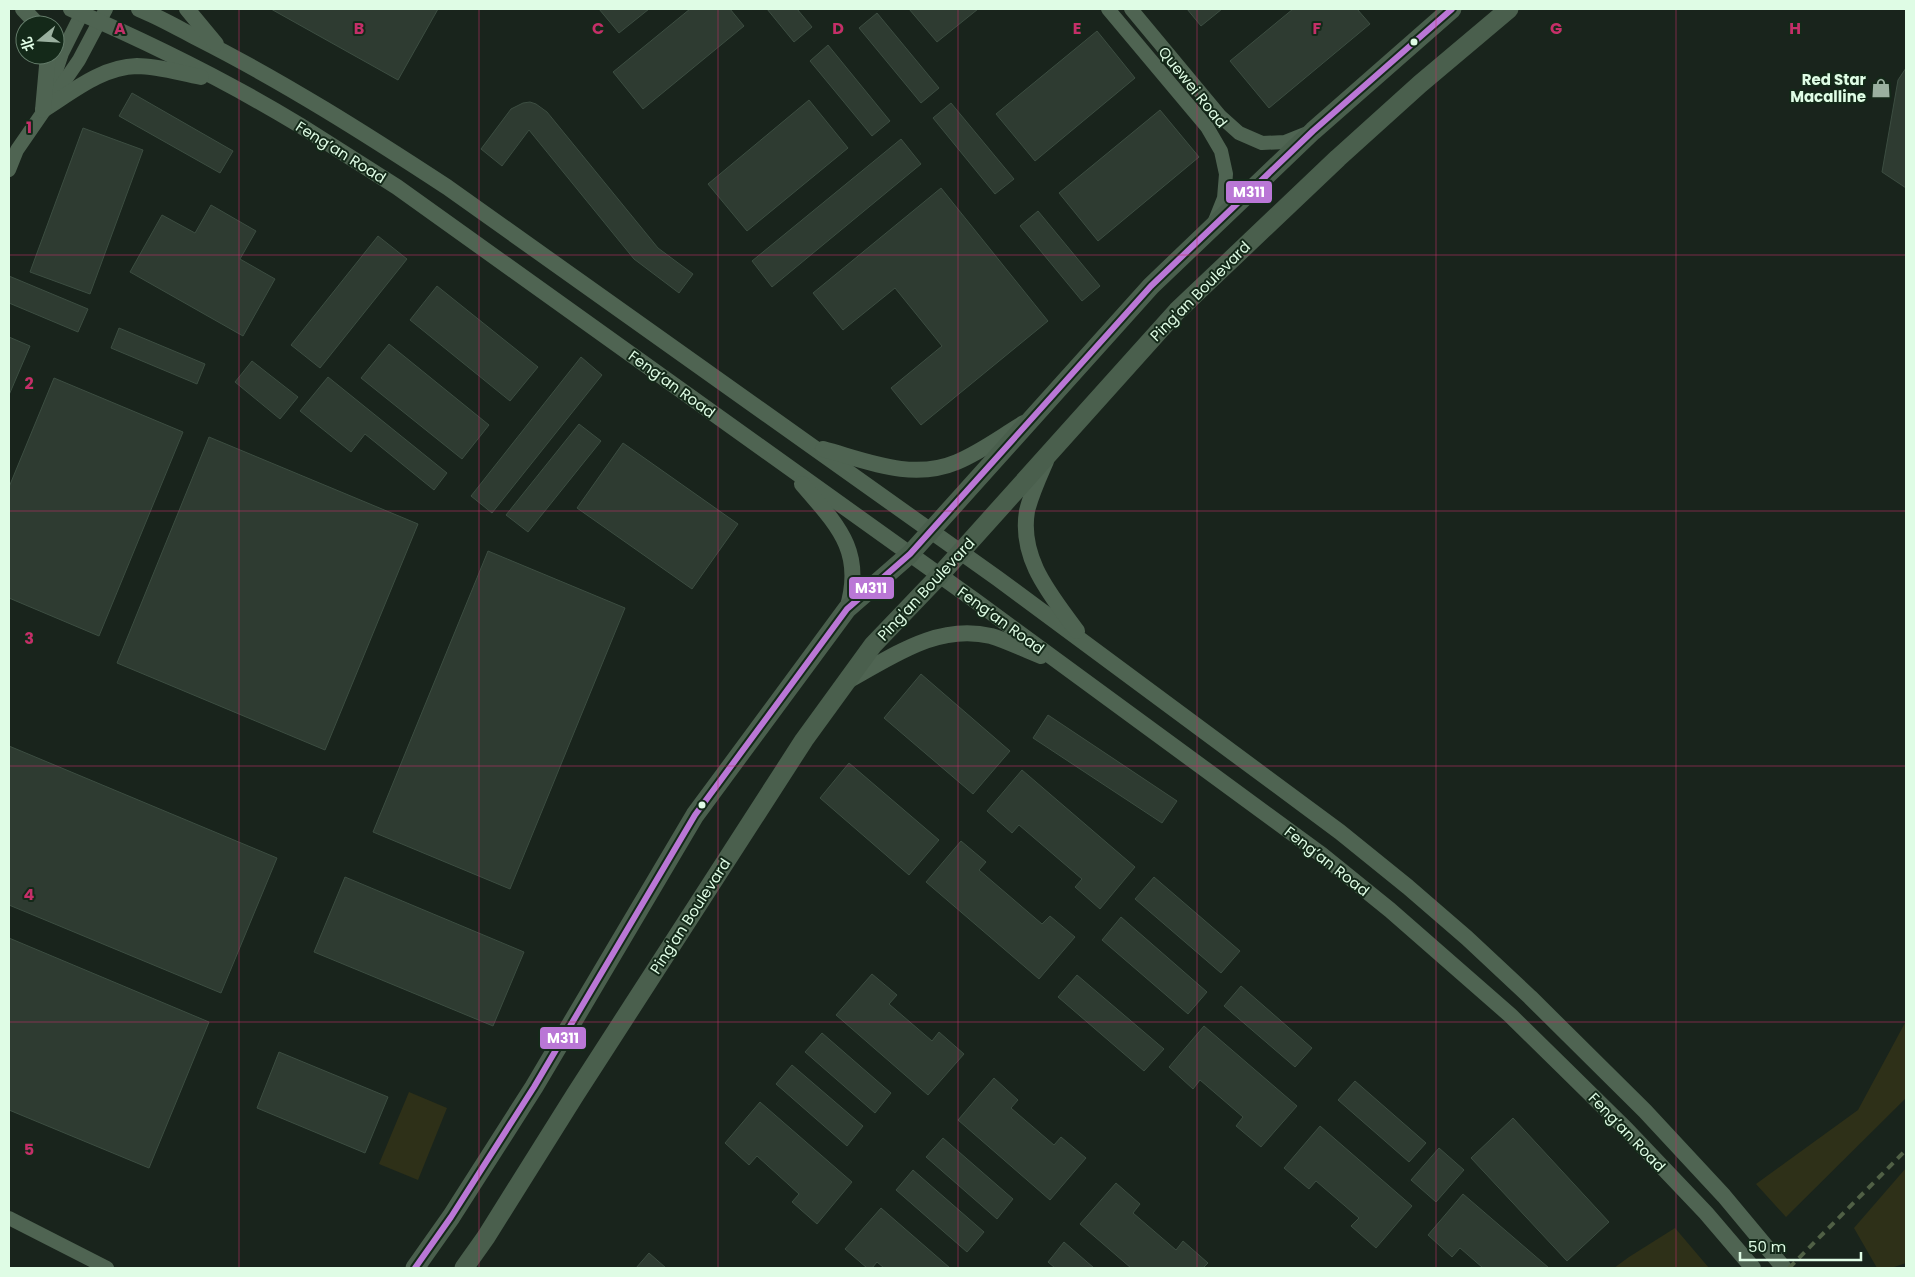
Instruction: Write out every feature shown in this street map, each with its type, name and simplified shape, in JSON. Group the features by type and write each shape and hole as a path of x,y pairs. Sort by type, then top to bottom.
{"main road":[{"path":"415,1268 451,1218 534,1087 695,815 847,608 910,554 1151,286 1313,131 1452,9"},
{"name":"Ping'an Boulevard","path":"464,1268 486,1237 794,754 873,645 961,552 1177,311 1256,234 1420,84 1509,9"}],"street":[{"name":"Feng’an Road","path":"139,9 221,50 287,87 447,187 961,552 1340,832 1467,938 1530,997 1646,1111 1724,1196 1784,1268"},
{"path":"188,9 221,50"},
{"name":"Quewei Road","path":"1108,9 1207,128 1222,151 1226,174 1224,198 1213,225"},
{"name":"Quewei Road","path":"1131,9 1220,116 1239,134 1262,143 1285,142 1313,131"},
{"name":"Feng’an Road","path":"79,10 102,15 133,36 299,125 397,187 940,575 1322,855 1390,910 1510,1015 1627,1130 1706,1213 1753,1268"},
{"path":"43,110 79,10"},
{"path":"9,170 17,150 79,60 102,15"},
{"path":"43,110 47,65"},
{"path":"43,110 100,75 125,67 150,67 220,81"},
{"path":"810,445 883,466 897,469 926,470 942,467 971,455 1034,416"},
{"path":"1050,452 1030,499 1027,512 1027,540 1040,580 1085,643"},
{"path":"786,465 832,519 847,543 851,556 853,576 851,596 847,608"},
{"path":"846,682 920,642 934,637 961,633 992,637 1066,667"},
{"path":"9,1218 107,1268"}],"green space":[{"path":"1906,1021 1906,1098 1786,1217 1756,1184 1858,1110"},
{"path":"409,1092 447,1108 418,1180 379,1164"},
{"path":"1906,1168 1906,1263 1891,1268 1877,1268 1854,1228"},
{"path":"1675,1228 1709,1268 1614,1268 1629,1257"}],"building":[{"path":"271,9 438,9 398,80"},
{"path":"599,9 649,9 619,33"},
{"path":"690,9 730,9 744,26 643,109 613,72"},
{"path":"767,9 797,9 812,27 794,42"},
{"path":"909,9 978,9 937,42"},
{"path":"1187,9 1222,9 1201,26"},
{"path":"1293,9 1357,9 1370,24 1269,108 1230,61"},
{"path":"877,13 939,88 921,103 859,28"},
{"path":"1097,31 1135,78 1035,161 996,114"},
{"path":"828,45 890,121 872,136 810,61"},
{"path":"1906,68 1906,188 1882,172 1898,80"},
{"path":"132,93 233,151 220,173 119,116"},
{"path":"809,100 848,148 747,231 708,184"},
{"path":"530,102 547,112 658,248 693,274 679,293 634,259 529,130 502,166 481,149 511,109"},
{"path":"951,103 1014,179 995,194 933,118"},
{"path":"1160,110 1199,157 1098,241 1059,193"},
{"path":"83,128 143,150 90,294 30,272"},
{"path":"901,139 921,164 772,287 752,261"},
{"path":"941,188 1048,321 921,425 891,388 942,346 895,288 843,330 813,293"},
{"path":"211,205 256,231 240,259 275,279 243,336 130,272 162,215 195,233"},
{"path":"1038,211 1100,286 1082,301 1020,226"},
{"path":"378,236 407,259 320,368 291,345"},
{"path":"9,276 88,309 78,332 9,303"},
{"path":"437,286 538,367 510,401 410,320"},
{"path":"119,328 205,364 197,384 111,348"},
{"path":"9,337 30,346 9,395"},
{"path":"389,344 489,425 462,459 361,378"},
{"path":"581,357 602,375 492,513 471,496"},
{"path":"252,361 298,397 280,419 235,382"},
{"path":"328,377 447,473 434,490 365,434 351,452 300,411"},
{"path":"54,378 183,432 99,636 9,598 9,487"},
{"path":"579,424 601,441 528,532 506,515"},
{"path":"209,437 418,524 325,750 117,663"},
{"path":"623,443 738,524 692,589 577,508"},
{"path":"488,551 625,608 510,889 373,832"},
{"path":"921,674 1010,751 973,794 884,718"},
{"path":"1048,715 1177,801 1162,823 1033,738"},
{"path":"9,746 277,858 221,993 9,905"},
{"path":"849,763 939,840 909,875 820,798"},
{"path":"1022,770 1135,867 1100,909 1075,887 1082,879 1019,825 1012,833 987,811"},
{"path":"961,841 986,862 979,870 1042,924 1050,916 1075,937 1039,979 926,882"},
{"path":"345,877 524,952 493,1026 314,952"},
{"path":"1154,877 1240,951 1221,973 1135,899"},
{"path":"1121,917 1207,992 1188,1014 1102,940"},
{"path":"9,938 209,1022 149,1168 9,1110"},
{"path":"872,974 897,995 889,1004 932,1041 939,1032 964,1054 928,1095 836,1015"},
{"path":"1077,975 1164,1049 1144,1071 1058,997"},
{"path":"1241,986 1312,1048 1295,1067 1224,1006"},
{"path":"1204,1026 1297,1106 1261,1147 1236,1126 1243,1117 1200,1080 1193,1089 1169,1067"},
{"path":"822,1033 891,1093 875,1113 805,1052"},
{"path":"279,1052 388,1097 365,1153 257,1108"},
{"path":"792,1065 863,1126 847,1146 776,1084"},
{"path":"994,1078 1018,1100 1011,1108 1054,1145 1061,1137 1086,1158 1050,1200 958,1120"},
{"path":"1355,1081 1426,1143 1409,1162 1338,1100"},
{"path":"760,1102 852,1182 817,1224 792,1202 799,1194 757,1156 749,1165 725,1143"},
{"path":"1513,1118 1609,1222 1567,1261 1471,1158"},
{"path":"1320,1126 1412,1206 1376,1248 1351,1226 1359,1218 1316,1181 1309,1189 1284,1168"},
{"path":"943,1138 1013,1199 997,1219 926,1157"},
{"path":"1439,1148 1464,1170 1436,1202 1411,1180"},
{"path":"913,1170 984,1232 967,1252 896,1190"},
{"path":"1116,1183 1140,1204 1133,1213 1176,1250 1183,1241 1208,1263 1203,1268 1131,1268 1080,1224"},
{"path":"1463,1194 1549,1268 1483,1268 1460,1248 1452,1257 1428,1235"},
{"path":"881,1208 950,1268 884,1268 877,1262 872,1268 867,1268 845,1249"},
{"path":"1064,1242 1094,1268 1055,1268 1048,1262"},
{"path":"649,1253 666,1268 636,1268"}],"railway":[{"path":"1789,1268 1906,1150"}],"transit line":[{"name":"M311","path":"415,1268 451,1217 534,1087 695,815 847,609 910,554 1151,286 1313,131 1452,9"}],"place":[{"name":"Red Star Macalline","path":"1881,88"}]}
